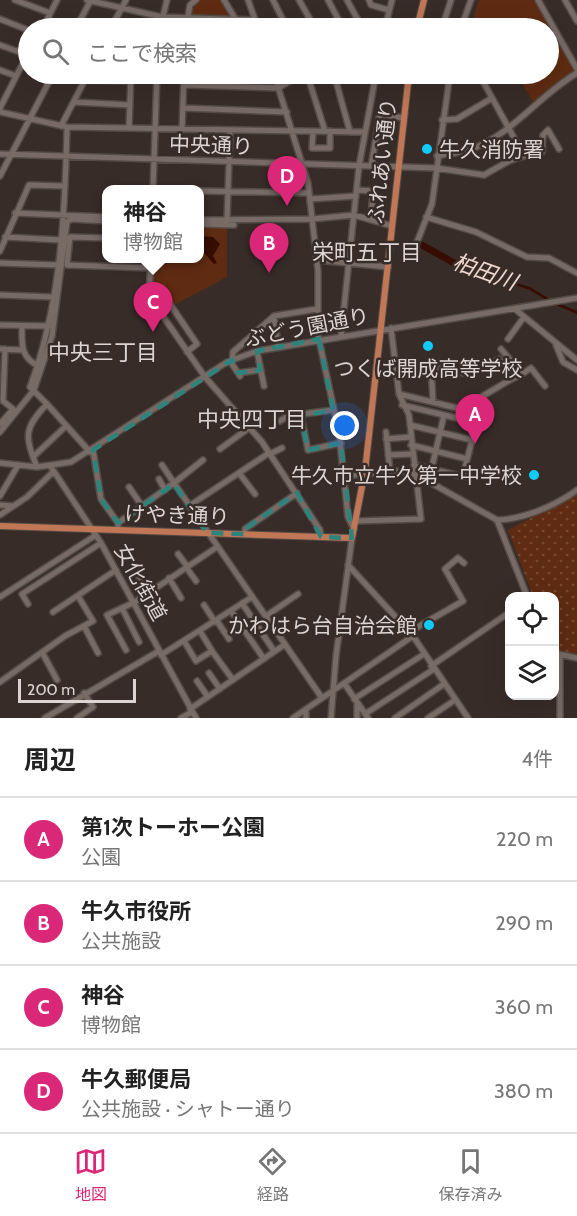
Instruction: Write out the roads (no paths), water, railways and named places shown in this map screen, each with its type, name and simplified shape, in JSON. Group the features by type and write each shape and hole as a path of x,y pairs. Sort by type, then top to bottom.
{"main road":[{"path":"420,18 424,0"},
{"name":"ふれあい通り","path":"352,538 365,474 408,84"},
{"name":"けやき通り","path":"0,526 94,532 118,526 207,533 352,538"}],"street":[{"path":"15,0 50,14"},
{"path":"48,18 57,0"},
{"path":"81,18 89,0 174,18"},
{"path":"116,18 126,0"},
{"path":"162,17 167,0"},
{"path":"186,18 190,5 196,0"},
{"path":"224,0 235,18"},
{"path":"248,0 254,18"},
{"path":"273,0 281,18"},
{"path":"299,0 309,18"},
{"path":"328,0 338,18"},
{"path":"347,0 357,18"},
{"path":"369,0 371,4 389,10"},
{"path":"387,18 392,0"},
{"path":"445,18 451,0"},
{"path":"465,18 471,0"},
{"path":"538,0 548,18"},
{"path":"565,0 577,21"},
{"path":"0,20 18,26"},
{"path":"437,156 474,148 508,127 577,71 559,38"},
{"path":"0,45 18,51"},
{"path":"0,70 16,76"},
{"path":"18,72 3,94 0,110 64,126 230,132 365,132"},
{"path":"0,177 48,84"},
{"path":"83,84 64,126 66,156 61,240 49,326 30,387 92,451 101,499 118,526 203,460"},
{"path":"129,128 131,84"},
{"path":"153,185 157,84"},
{"path":"278,84 304,165 317,260 319,339 341,443 348,517 354,529"},
{"path":"182,130 184,85 279,87 284,84"},
{"path":"311,84 327,131 330,148 312,148 313,132"},
{"path":"337,84 350,132"},
{"path":"341,336 359,166 374,84"},
{"path":"417,242 432,204 448,84"},
{"path":"484,84 508,127"},
{"path":"442,120 457,119 492,98"},
{"path":"74,102 130,105"},
{"path":"183,108 287,112"},
{"path":"371,167 380,114 403,118"},
{"name":"中央通り","path":"0,154 436,168 484,175 509,161 524,156 508,127"},
{"path":"542,152 543,135 548,130 559,149"},
{"path":"227,221 230,132"},
{"path":"0,251 29,185 65,186"},
{"path":"204,191 309,196 373,191 371,220"},
{"path":"15,213 102,219"},
{"path":"204,222 310,220 354,215 392,226"},
{"path":"426,217 476,232 527,256 549,258 577,273"},
{"path":"0,432 34,390 52,336 67,222 71,219 102,219"},
{"path":"204,222 310,220"},
{"path":"5,237 61,240"},
{"path":"102,238 70,237 67,265 150,268"},
{"path":"317,260 388,267"},
{"path":"150,263 149,296 204,377 270,453 320,530 321,537"},
{"path":"0,264 57,265"},
{"path":"0,295 53,297"},
{"name":"ぶどう園通り","path":"0,463 52,469 71,462 92,451 232,360 257,351 278,345 516,310 577,298"},
{"path":"156,306 168,301 197,344 187,352"},
{"path":"260,370 239,375 232,360 233,352 274,316 317,309"},
{"path":"516,310 577,360"},
{"path":"274,316 278,345"},
{"path":"508,339 524,317"},
{"path":"0,325 49,326"},
{"path":"22,326 22,350 27,359 38,366"},
{"path":"356,521 421,519 409,415 402,405 399,394 391,328"},
{"path":"556,343 563,362 577,370"},
{"path":"0,424 13,409 3,401 2,349 22,350"},
{"path":"501,349 522,374"},
{"path":"257,351 264,386"},
{"path":"395,360 469,374 499,359 514,378"},
{"path":"431,367 433,402"},
{"path":"399,394 461,409 531,368 545,386"},
{"path":"38,467 27,442 31,421 47,404"},
{"path":"402,405 465,420"},
{"path":"280,421 288,416 302,416 333,410"},
{"path":"429,480 444,415"},
{"path":"302,416 308,450 341,443"},
{"path":"410,425 472,440 467,459 467,477 414,465"},
{"path":"33,457 66,426"},
{"path":"220,448 249,428"},
{"path":"386,432 390,471"},
{"path":"387,439 410,437"},
{"path":"411,445 467,459"},
{"path":"189,506 282,447"},
{"path":"388,455 412,454"},
{"path":"162,465 322,698"},
{"path":"0,496 16,466"},
{"path":"0,515 27,497 52,469"},
{"name":"女化街道","path":"52,469 101,543 196,718"},
{"path":"344,476 390,471 417,475 497,520 526,592"},
{"path":"239,473 255,494"},
{"path":"159,479 165,490"},
{"path":"129,487 142,506"},
{"path":"497,520 531,512 564,499 577,490"},
{"path":"245,534 245,529 297,493"},
{"path":"0,505 14,506"},
{"path":"0,597 94,532"},
{"path":"332,718 333,692 352,538"},
{"path":"28,604 22,594 101,543"},
{"path":"126,650 107,615 135,602 217,547"},
{"path":"178,554 196,581"},
{"path":"293,718 333,692 411,634 463,601 445,569 458,558 464,563"},
{"path":"348,565 411,634 466,717"},
{"path":"52,612 116,570"},
{"path":"136,571 148,593"},
{"path":"169,578 181,598"},
{"path":"266,616 298,594"},
{"path":"0,682 42,652 93,621 78,596"},
{"path":"45,718 84,693 184,641 252,597"},
{"path":"242,603 274,651"},
{"path":"204,605 229,639"},
{"path":"122,608 139,642"},
{"path":"231,611 264,659"},
{"path":"344,683 366,716 505,616"},
{"path":"84,626 98,653"},
{"path":"200,631 233,680"},
{"path":"184,641 196,661 212,651"},
{"path":"181,718 285,645"},
{"path":"42,652 57,680"},
{"path":"356,701 424,654"},
{"path":"559,654 577,658"},
{"path":"209,673 220,689"},
{"path":"197,681 208,697"},
{"path":"395,718 444,684"},
{"path":"77,718 93,707 84,693"},
{"path":"559,697 560,718"},
{"path":"428,718 454,700"},
{"path":"356,701 357,718"},
{"path":"306,709 306,718"}],"waterway":[{"name":"柏田川","path":"420,244 465,269 503,279"}],"place":[{"name":"牛久消防署","path":"427,149"},
{"name":"牛久郵便局","path":"287,206"},
{"name":"牛久市役所","path":"269,273"},
{"name":"神谷","path":"153,332"},
{"name":"つくば開成高等学校","path":"428,346"},
{"name":"第1次トーホー公園","path":"475,444"},
{"name":"牛久市立牛久第一中学校","path":"534,475"},
{"name":"かわはら台自治会館","path":"429,625"}],"district":[{"name":"栄町五丁目","path":"367,252"},
{"name":"中央三丁目","path":"103,352"},
{"name":"中央四丁目","path":"252,419"}]}
